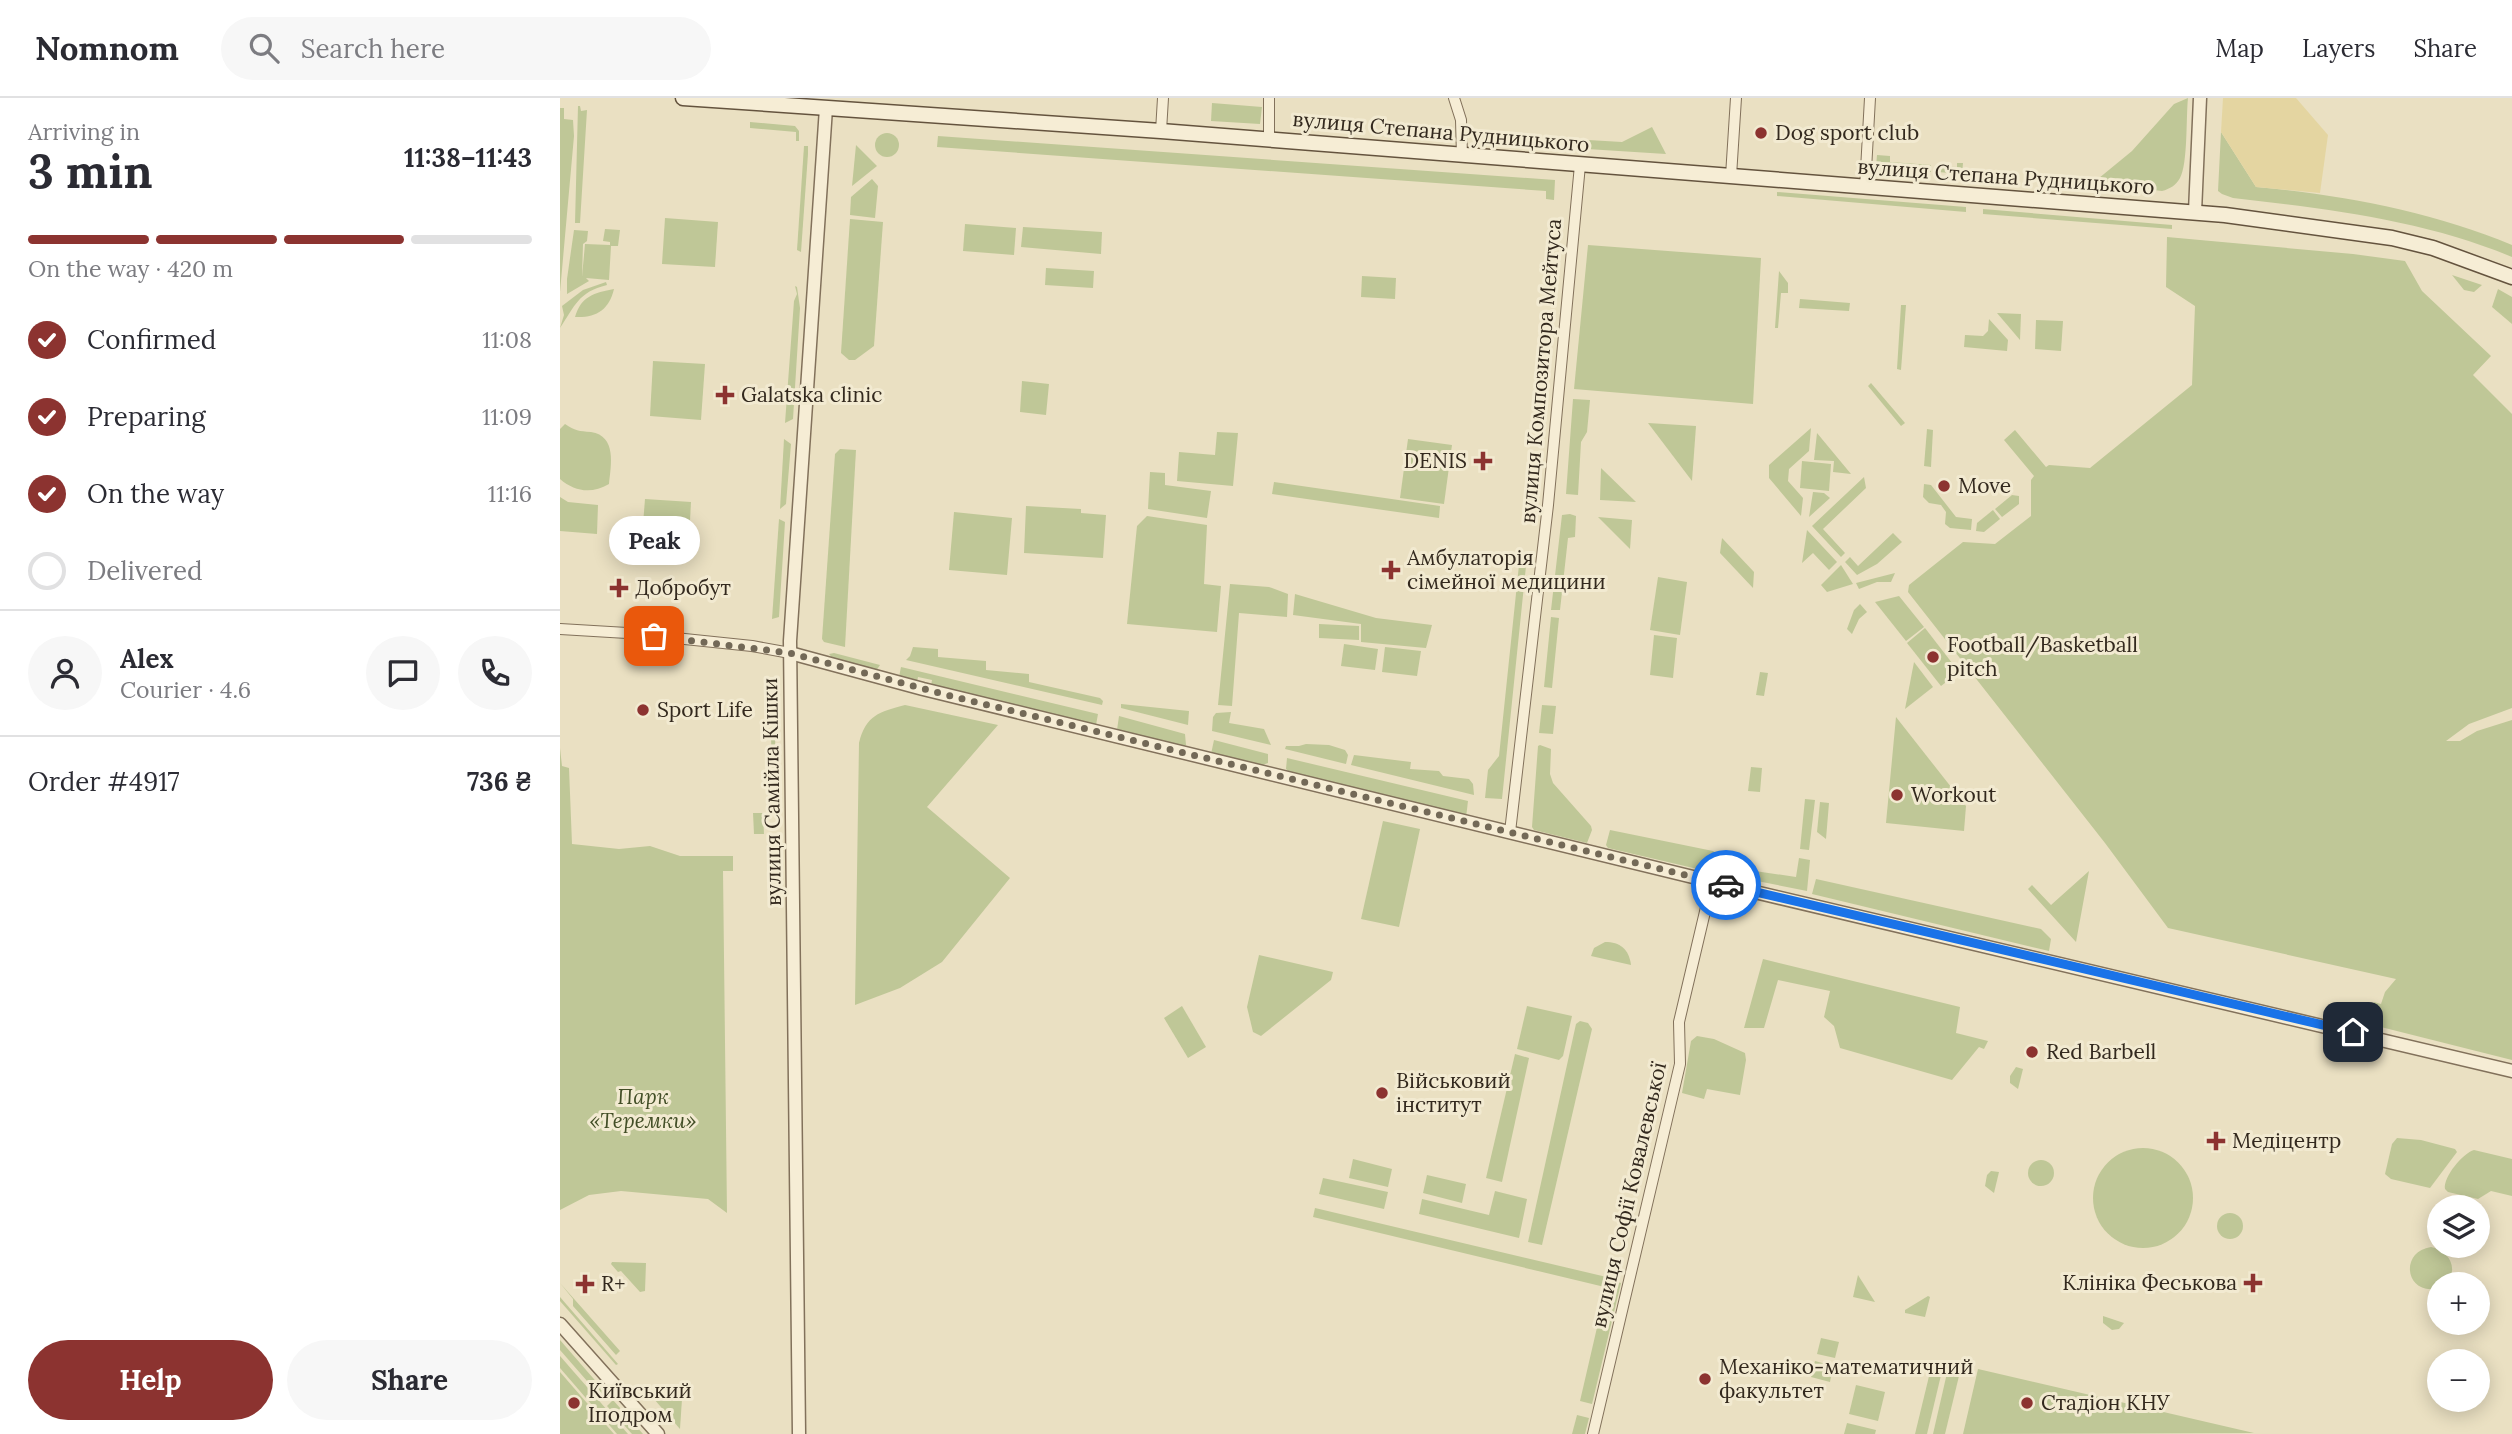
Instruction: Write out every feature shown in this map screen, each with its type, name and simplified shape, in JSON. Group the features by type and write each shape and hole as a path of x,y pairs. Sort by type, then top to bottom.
{"main road":[{"name":"вулиця Степана Рудницького","path":"683,98 826,108 854,104 1580,165 1732,170 1866,188 2195,212 2392,238 2433,248 2512,277"}],"street":[{"path":"1161,131 1163,98"},
{"path":"1269,98 1269,139"},
{"path":"1454,98 1461,120 1462,156"},
{"path":"1732,170 1736,98"},
{"path":"1866,188 1870,98"},
{"path":"2195,212 2200,98"},
{"name":"вулиця Самійла Кішки","path":"799,1434 790,653 826,108"},
{"name":"вулиця Композитора Мейтуса","path":"1510,832 1548,505 1580,165"},
{"path":"560,629 752,646 790,653 947,695 1712,882 2512,1071"},
{"name":"вулиця Софії Ковалевської","path":"1593,1434 1679,1065 1679,1022 1712,882"},
{"path":"560,1324 657,1434"},
{"path":"792,1434 798,1365"}],"green space":[{"path":"2188,98 2183,171 2175,185 2162,191 2093,183 2132,151 2174,104"},
{"path":"1212,103 1262,107 1260,124 1211,121"},
{"path":"578,106 581,111 587,110 580,223 575,223"},
{"path":"560,108 564,108 564,119 573,120 574,136 560,292"},
{"path":"750,122 795,126 799,131 799,141 796,141 796,132 750,128"},
{"path":"1652,127 1666,154 1587,149 1588,140 1622,142"},
{"path":"2221,132 2256,187 2354,200 2419,214 2512,245 2512,257 2478,244 2410,225 2340,212 2233,198 2222,194 2218,191"},
{"path":"887,133 896,136 899,145 896,154 887,157 878,154 875,145 878,136"},
{"path":"938,136 1555,180 1554,200 1546,199 1546,191 937,147"},
{"path":"856,145 877,166 852,186"},
{"path":"804,146 808,146 808,154 801,252 797,250"},
{"path":"1877,155 1890,156 1890,162 1931,165 1931,172 1876,167"},
{"path":"1957,163 1963,163 1962,174 1938,172 1938,166 1957,167"},
{"path":"872,179 878,186 875,218 850,215 851,197"},
{"path":"1777,192 1966,207 1966,212 1777,196"},
{"path":"1983,209 2172,225 2172,229 1983,214"},
{"path":"665,218 718,222 715,267 662,264"},
{"path":"850,219 883,222 874,346 855,360 849,360 841,353"},
{"path":"965,224 1016,228 1014,255 963,251"},
{"path":"1023,227 1102,232 1101,254 1021,247"},
{"path":"605,229 620,230 618,246 611,246 609,280 586,278 589,281 567,294 574,230 588,231 587,241 583,244 582,277 585,244 610,245 610,242 603,241"},
{"path":"2167,237 2405,261 2422,291 2491,356 2473,375 2512,414 2512,708 2469,724 2446,741 2460,741 2477,731 2512,720 2512,1060 2369,1024 2374,1002 2381,1004 2385,992 2396,979 2168,928 2105,843 1908,592 1909,585 1963,542 1995,544 2031,516 2031,480 2034,476 2004,440 2015,430 2046,467 2090,468 2192,385 2195,306 2166,287"},
{"path":"1588,245 1761,258 1753,404 1574,389"},
{"path":"1046,268 1094,271 1093,288 1045,285"},
{"path":"1779,271 1788,283 1788,293 1781,293 1778,328 1775,328"},
{"path":"2452,275 2482,285 2474,292 2464,290"},
{"path":"1362,276 1396,278 1395,299 1361,297"},
{"path":"606,282 607,285 597,288 578,301 560,328 564,315 562,306 583,290"},
{"path":"795,286 797,287 800,308 793,419 785,423 794,301 797,294"},
{"path":"614,289 609,302 601,311 589,316 575,317 581,304 589,297"},
{"path":"2498,289 2512,297 2512,324 2492,307"},
{"path":"1800,299 1850,303 1849,311 1799,308"},
{"path":"1901,305 1906,305 1901,370 1897,369"},
{"path":"1997,313 2021,314 2020,340"},
{"path":"1989,319 2008,340 2007,351 1964,347 1965,335 1983,336 1988,331"},
{"path":"2036,320 2063,321 2061,351 2035,349"},
{"path":"653,361 705,364 701,420 650,416"},
{"path":"1022,381 1049,384 1046,415 1020,412"},
{"path":"1871,383 1905,423 1901,426 1868,386"},
{"path":"1573,399 1590,400 1587,432 1581,442 1578,495 1566,494"},
{"path":"1648,423 1696,426 1692,481"},
{"path":"565,424 605,439 610,452 609,484 584,490 572,487 560,479 560,429"},
{"path":"1811,428 1809,451 1789,469 1788,481 1803,498 1801,516 1769,478 1769,465"},
{"path":"1927,429 1933,430 1931,467 1924,466"},
{"path":"1217,432 1238,433 1233,486 1177,481 1179,452 1215,455"},
{"path":"1817,433 1851,474 1833,472 1834,461 1814,460"},
{"path":"784,439 791,444 786,504 780,509"},
{"path":"1408,439 1452,445 1444,504 1400,498"},
{"path":"840,449 856,450 845,647 824,642 822,639 835,454"},
{"path":"1802,461 1831,464 1829,491 1800,488"},
{"path":"1601,468 1636,502 1600,500"},
{"path":"1150,472 1165,473 1165,485 1211,491 1207,518 1148,509"},
{"path":"1864,477 1866,488 1823,529 1845,553 1841,557 1812,526"},
{"path":"1274,482 1440,506 1439,518 1272,494"},
{"path":"1924,484 1931,485 1956,517 1972,519 1971,530 1950,528 1945,524 1946,512 1941,505 1929,503 1923,497"},
{"path":"1813,492 1824,493 1830,498 1809,517"},
{"path":"2012,495 2019,496 2019,504 2002,517 1995,509"},
{"path":"560,497 568,502 598,505 597,534 560,531"},
{"path":"645,499 691,502 689,540 642,537"},
{"path":"1026,506 1081,509 1081,513 1106,515 1103,558 1024,553"},
{"path":"1993,510 2000,519 1984,532 1976,531 1977,523"},
{"path":"954,512 1012,518 1007,575 949,570"},
{"path":"1562,515 1576,516 1575,537 1568,538 1560,610 1551,610"},
{"path":"1147,516 1207,525 1204,584 1221,586 1217,632 1127,624 1137,526"},
{"path":"1598,517 1632,520 1630,549"},
{"path":"779,519 785,522 779,617 772,619"},
{"path":"1807,530 1837,562 1829,570 1813,553 1802,563"},
{"path":"1893,533 1902,542 1877,564 1857,575 1845,562 1850,557 1858,566"},
{"path":"1722,538 1754,572 1753,588 1720,553"},
{"path":"1519,565 1526,566 1502,799 1485,798 1488,770 1499,756"},
{"path":"1841,565 1853,584 1827,592 1821,585"},
{"path":"1895,573 1891,582 1877,582 1859,589 1856,583"},
{"path":"1658,577 1687,582 1680,635 1650,630"},
{"path":"1230,584 1269,587 1288,594 1287,617 1239,613 1232,706 1218,705"},
{"path":"1295,594 1376,618 1432,625 1426,648 1361,642 1361,624 1293,615"},
{"path":"1899,596 1924,627 1906,641 1875,602"},
{"path":"1860,604 1867,612 1859,619 1852,634 1847,629 1854,610"},
{"path":"1551,617 1559,618 1552,688 1544,687"},
{"path":"1319,624 1359,626 1359,640 1319,638"},
{"name":"Football/Basketball pitch","path":"1925,628 1959,672 1941,686 1907,643"},
{"path":"1654,635 1677,638 1673,678 1650,675"},
{"path":"1344,644 1378,649 1375,670 1341,666"},
{"path":"913,647 938,649 938,657 986,661 986,670 1029,674 1029,682 1100,698 1102,705 906,660"},
{"path":"1385,647 1421,651 1417,676 1382,672"},
{"path":"829,654 880,665 876,671 833,659"},
{"path":"1914,662 1933,687 1905,709"},
{"path":"901,667 1098,714 1096,725 931,686 932,680 918,677 917,682 899,677"},
{"path":"1760,672 1768,673 1764,696 1756,695"},
{"path":"1121,704 1189,711 1188,725 1121,708"},
{"path":"905,705 998,725 927,807 1010,878 942,962 900,988 855,1005 859,743 865,726 875,716"},
{"path":"1542,705 1556,706 1553,734 1539,733"},
{"path":"1231,712 1229,723 1264,729 1271,745 1212,731 1216,713"},
{"path":"1119,716 1185,734 1186,745 1183,747 1117,730"},
{"path":"1896,717 1966,806 1964,831 1886,823"},
{"path":"771,733 775,733 776,788 772,788"},
{"path":"1214,740 1268,754 1268,763 1260,766 1211,754"},
{"path":"1329,745 1345,750 1348,755 1346,764 1285,749 1286,746"},
{"path":"1540,745 1551,749 1550,774 1553,783 1591,826 1587,843 1534,830 1532,827"},
{"name":"Парк «Теремки»","path":"560,748 562,766 569,768 572,844 619,849 650,846 680,856 733,856 733,871 723,871 727,1213 708,1199 621,1191 589,1195 560,1210"},
{"path":"1354,755 1411,762 1410,769 1439,771 1443,776 1469,779 1473,784 1474,795 1351,765"},
{"path":"1287,758 1468,801 1466,818 1293,776 1286,769"},
{"path":"1751,767 1762,768 1760,792 1748,791"},
{"path":"1805,799 1815,800 1809,850 1800,849"},
{"path":"1820,802 1829,803 1826,839 1817,832"},
{"path":"753,813 763,813 764,834 754,834"},
{"path":"1383,821 1420,829 1399,927 1361,919"},
{"path":"1610,830 1713,851 1716,853 1715,862 1706,871 1608,848 1606,845"},
{"path":"1799,858 1810,860 1807,891 1752,880 1755,871 1796,877"},
{"path":"2089,871 2076,942 2028,889 2032,885 2051,905"},
{"path":"1816,879 2041,929 2051,939 2049,951 1812,894"},
{"path":"1605,942 1615,943 1623,948 1631,965 1591,956 1594,948"},
{"path":"1259,955 1333,972 1331,980 1261,1036 1253,1032 1247,1007"},
{"path":"1763,959 1960,1007 1956,1033 1988,1041 1984,1049 1979,1047 1952,1080 1840,1048 1834,1026 1824,1017 1830,991 1778,980 1764,1028 1744,1028"},
{"path":"1182,1006 1206,1047 1188,1058 1164,1018"},
{"path":"1527,1006 1572,1016 1563,1056 1559,1060 1517,1049"},
{"path":"1580,1021 1588,1023 1592,1029 1542,1245 1528,1242 1576,1024"},
{"path":"1697,1036 1714,1039 1745,1053 1740,1095 1707,1089 1704,1099 1682,1093 1691,1041"},
{"path":"1515,1054 1529,1058 1502,1182 1486,1178"},
{"path":"2016,1067 2023,1069 2018,1089 2010,1083 2010,1076"},
{"path":"2397,1138 2421,1140 2455,1149 2457,1152 2430,1188 2391,1179 2385,1174 2392,1144"},
{"path":"2143,1148 2162,1152 2178,1163 2189,1179 2193,1198 2189,1217 2178,1233 2162,1244 2143,1248 2124,1244 2108,1233 2097,1217 2093,1198 2097,1179 2108,1163 2124,1152"},
{"path":"2474,1150 2512,1159 2512,1196 2491,1191 2484,1195 2461,1195 2445,1189 2447,1178 2455,1166"},
{"path":"1353,1159 1392,1169 1388,1187 1349,1178"},
{"path":"2041,1160 2050,1164 2054,1173 2050,1182 2041,1186 2032,1182 2028,1173 2032,1164"},
{"path":"1991,1171 1999,1172 1994,1193 1985,1186 1987,1175"},
{"path":"1427,1175 1466,1184 1462,1203 1423,1193"},
{"path":"1323,1178 1388,1192 1384,1209 1319,1194"},
{"path":"1495,1191 1527,1199 1519,1238 1419,1214 1422,1199 1489,1215"},
{"path":"1315,1208 1615,1279 1613,1289 1313,1217"},
{"path":"2230,1213 2239,1217 2243,1226 2239,1235 2230,1239 2221,1235 2217,1226 2221,1217"},
{"path":"2427,1249 2427,1258 2448,1258 2452,1267 2452,1272 2427,1272 2427,1289 2419,1286 2410,1273 2414,1257"},
{"path":"612,1262 646,1263 645,1291 640,1292 621,1271 618,1272"},
{"path":"1858,1275 1875,1302 1853,1297"},
{"path":"1617,1282 1621,1283 1592,1404 1580,1401 1605,1293 1614,1295"},
{"path":"560,1283 620,1351 616,1355 573,1306 573,1299"},
{"path":"560,1297 618,1364 616,1365 560,1301"},
{"path":"1930,1297 1925,1317 1905,1313 1905,1310"},
{"path":"2103,1316 2124,1323 2119,1329 2112,1330 2103,1323"},
{"path":"1821,1338 1839,1342 1835,1358 1817,1354"},
{"path":"560,1340 606,1393 601,1397 560,1350"},
{"path":"560,1356 628,1434 617,1434 560,1368"},
{"path":"1815,1361 1833,1366 1830,1382 1811,1377"},
{"path":"1931,1368 1942,1371 1927,1434 1915,1434"},
{"name":"Стадіон КНУ","path":"1978,1369 2254,1433 1963,1434"},
{"name":"Київський Іподром","path":"560,1372 614,1434 560,1434"},
{"path":"1947,1373 1959,1376 1945,1434 1933,1434"},
{"path":"1856,1385 1885,1392 1878,1421 1849,1414"},
{"path":"654,1399 682,1399 680,1429"},
{"path":"613,1400 643,1434 632,1434 607,1406"},
{"path":"1577,1415 1589,1418 1585,1434 1572,1434"},
{"path":"1847,1423 1876,1430 1875,1434 1844,1434"}],"sand":[{"path":"2223,98 2296,98 2328,135 2320,193 2256,187 2221,132"}],"way so far":[{"path":"654,636 768,648 790,653 947,695 1726,885"}],"place":[{"name":"Dog sport club","path":"1761,133"},
{"name":"Galatska clinic","path":"725,395"},
{"name":"DENIS","path":"1483,461"},
{"name":"Move","path":"1944,486"},
{"name":"Амбулаторія сімейної медицини","path":"1391,570"},
{"name":"Добробут","path":"619,588"},
{"name":"Peak","path":"654,636"},
{"name":"Football/Basketball pitch","path":"1933,657"},
{"name":"Sport Life","path":"643,710"},
{"name":"Workout","path":"1897,795"},
{"name":"Red Barbell","path":"2032,1052"},
{"name":"Військовий інститут","path":"1382,1093"},
{"name":"Медіцентр","path":"2216,1141"},
{"name":"Клініка Феськова","path":"2253,1283"},
{"name":"R+","path":"585,1284"},
{"name":"Механіко-математичний факультет","path":"1705,1379"},
{"name":"Київський Іподром","path":"574,1403"},
{"name":"Стадіон КНУ","path":"2027,1403"}],"route":[{"path":"1726,885 2353,1032"}]}
